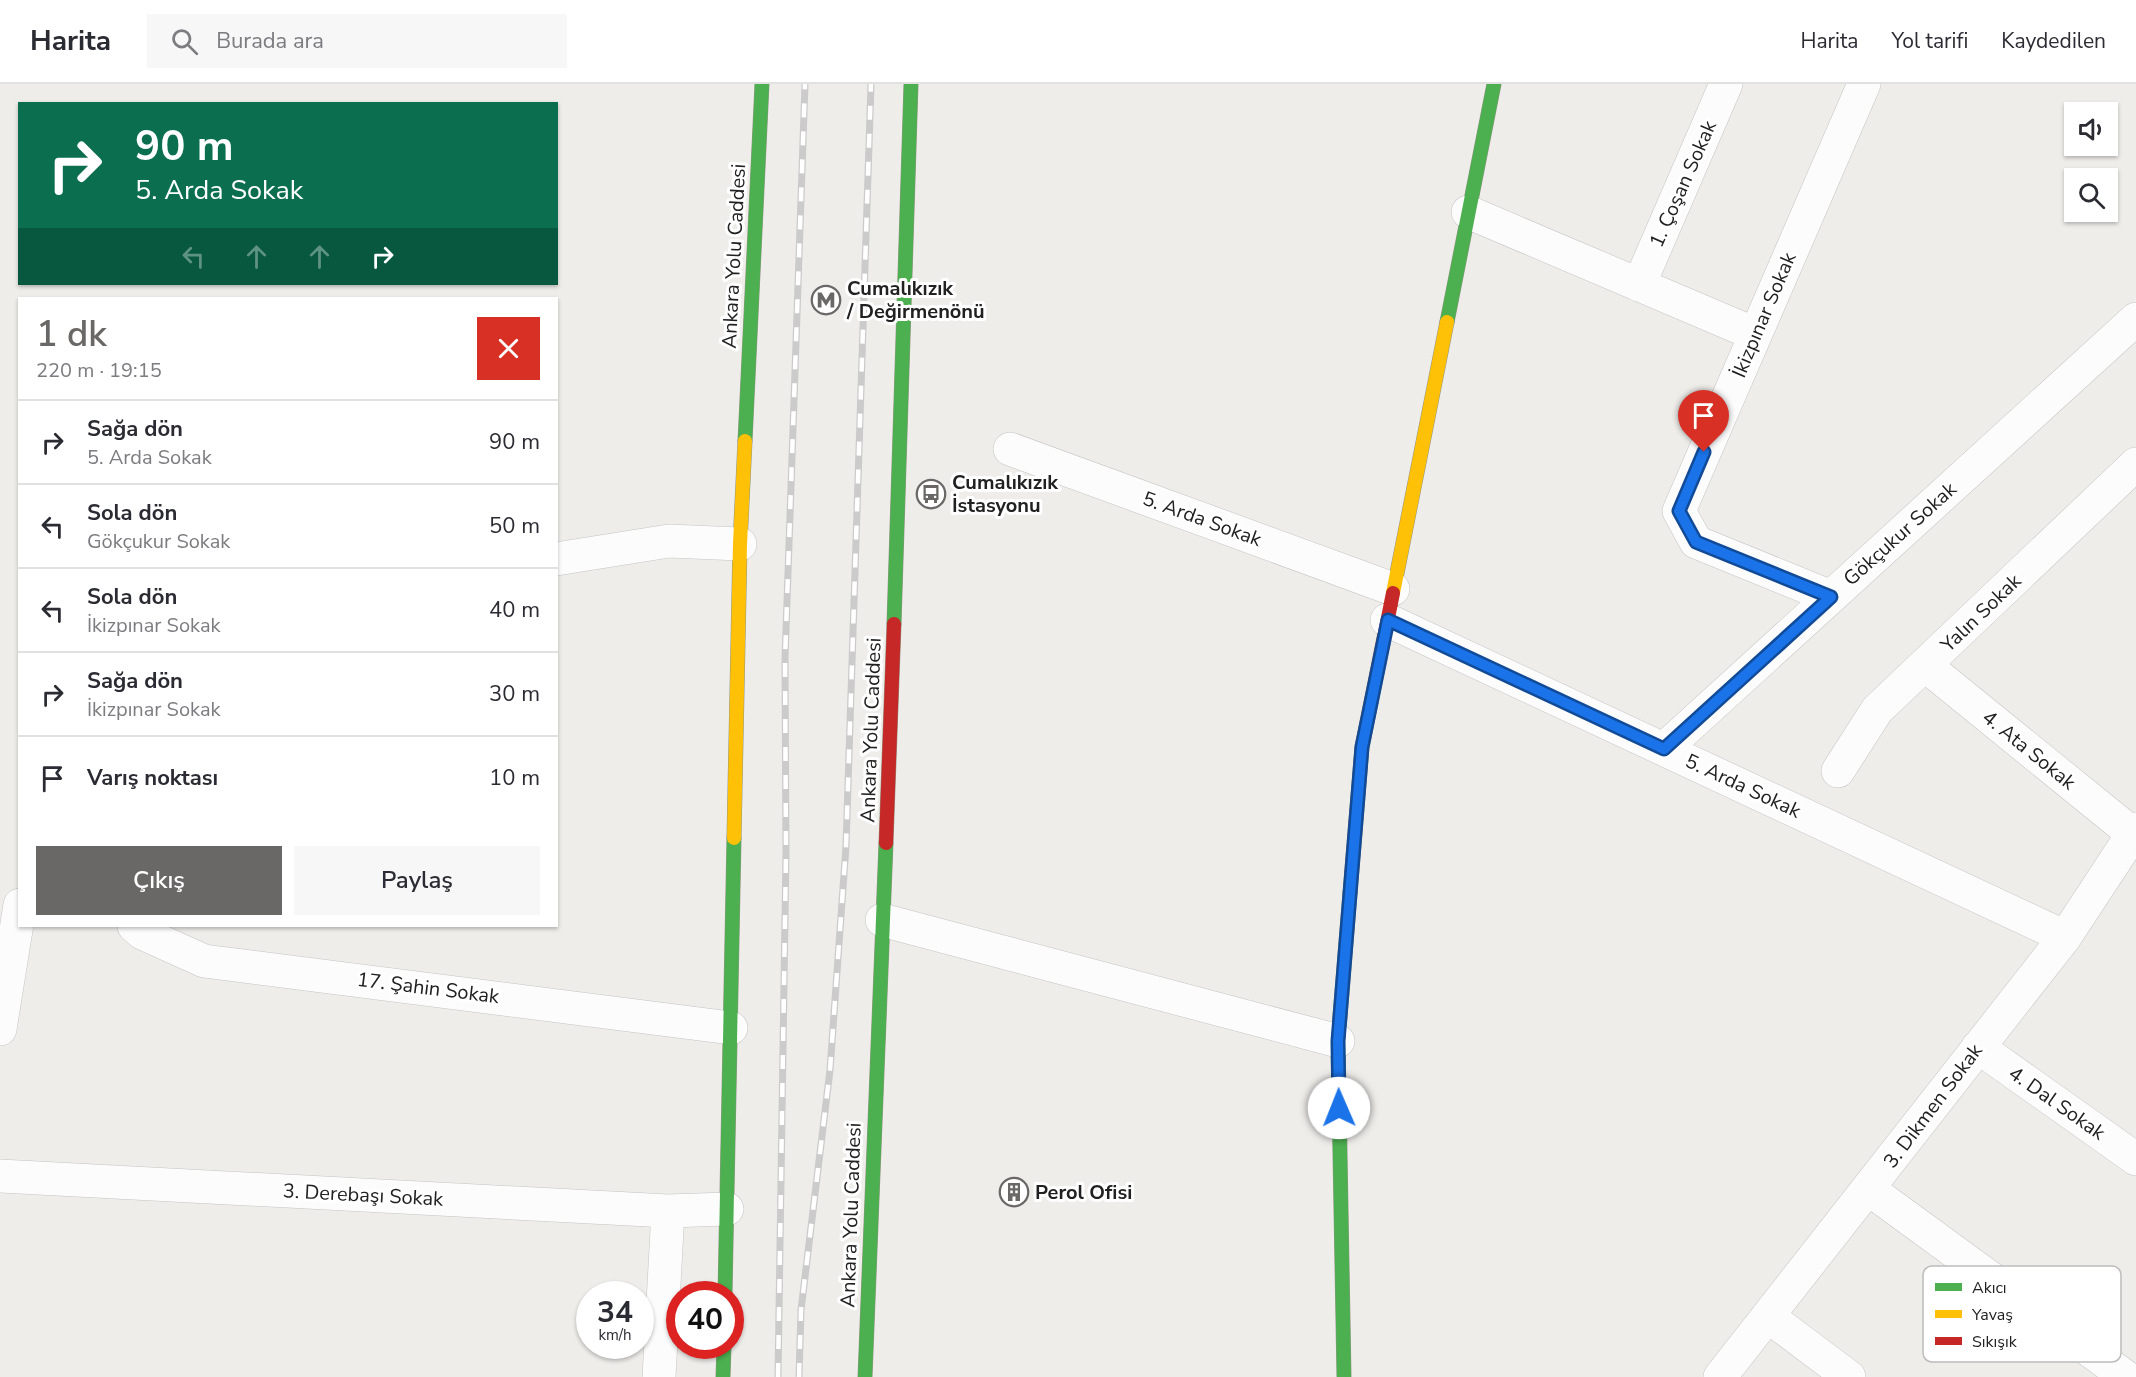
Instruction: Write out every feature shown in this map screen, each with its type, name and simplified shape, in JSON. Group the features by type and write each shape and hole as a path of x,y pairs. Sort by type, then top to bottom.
{"main road":[{"name":"Ankara Yolu Caddesi","path":"725,1281 740,544 762,84"},
{"name":"Ankara Yolu Caddesi","path":"865,1377 904,378 911,84"},
{"path":"1344,1377 1338,1041 1362,747 1494,84"},
{"path":"723,1377 724,1359"}],"street":[{"name":"1. Çoşan Sokak","path":"1639,285 1726,84"},
{"name":"İkizpınar Sokak","path":"1831,597 1696,542 1679,511 1864,84"},
{"path":"1468,212 1755,334"},
{"name":"Gökçukur Sokak","path":"1664,749 2136,318"},
{"name":"5. Arda Sokak","path":"1010,449 1390,604 1664,749 2066,937"},
{"name":"Yalın Sokak","path":"1838,771 1877,710 1926,666 2136,464"},
{"path":"558,559 669,542 740,544"},
{"name":"4. Ata Sokak","path":"1926,666 2134,831"},
{"name":"3. Dikmen Sokak","path":"1720,1377 1870,1190 1978,1047 2066,937 2134,831"},
{"path":"0,1029 12,912"},
{"path":"882,920 1338,1041"},
{"name":"17. Şahin Sokak","path":"135,927 142,933 204,961 731,1028"},
{"name":"4. Dal Sokak","path":"1978,1047 2136,1159"},
{"name":"3. Derebaşı Sokak","path":"0,1176 668,1210 727,1209"},
{"path":"1870,1190 1974,1266"},
{"path":"659,1377 668,1210"},
{"path":"1769,1317 1849,1377"},
{"path":"2105,1362 2126,1377"}],"railway":[{"path":"778,1377 786,853 785,659 805,84"},
{"path":"799,1377 801,1310 830,1070 846,846 871,84"}],"traffic: fast":[{"path":"745,441 762,84"},
{"path":"894,624 911,84"},
{"path":"1447,322 1494,84"},
{"path":"725,1281 734,838"},
{"path":"865,1377 886,843"},
{"path":"1344,1377 1338,1041 1350,893"},
{"path":"723,1377 724,1359"}],"traffic: slow":[{"path":"1393,593 1447,322"},
{"path":"734,838 740,544 745,441"}],"traffic: jam":[{"path":"1350,893 1362,747 1393,593"},
{"path":"886,843 894,624"}],"place":[{"name":"Cumalıkızık / Değirmenönü","path":"826,300"},
{"name":"Cumalıkızık İstasyonu","path":"931,494"},
{"name":"Perol Ofisi","path":"1014,1192"}],"route":[{"path":"1339,1108 1338,1041 1362,747 1388,620 1664,749 1831,597 1696,542 1679,511 1704,452"}]}
